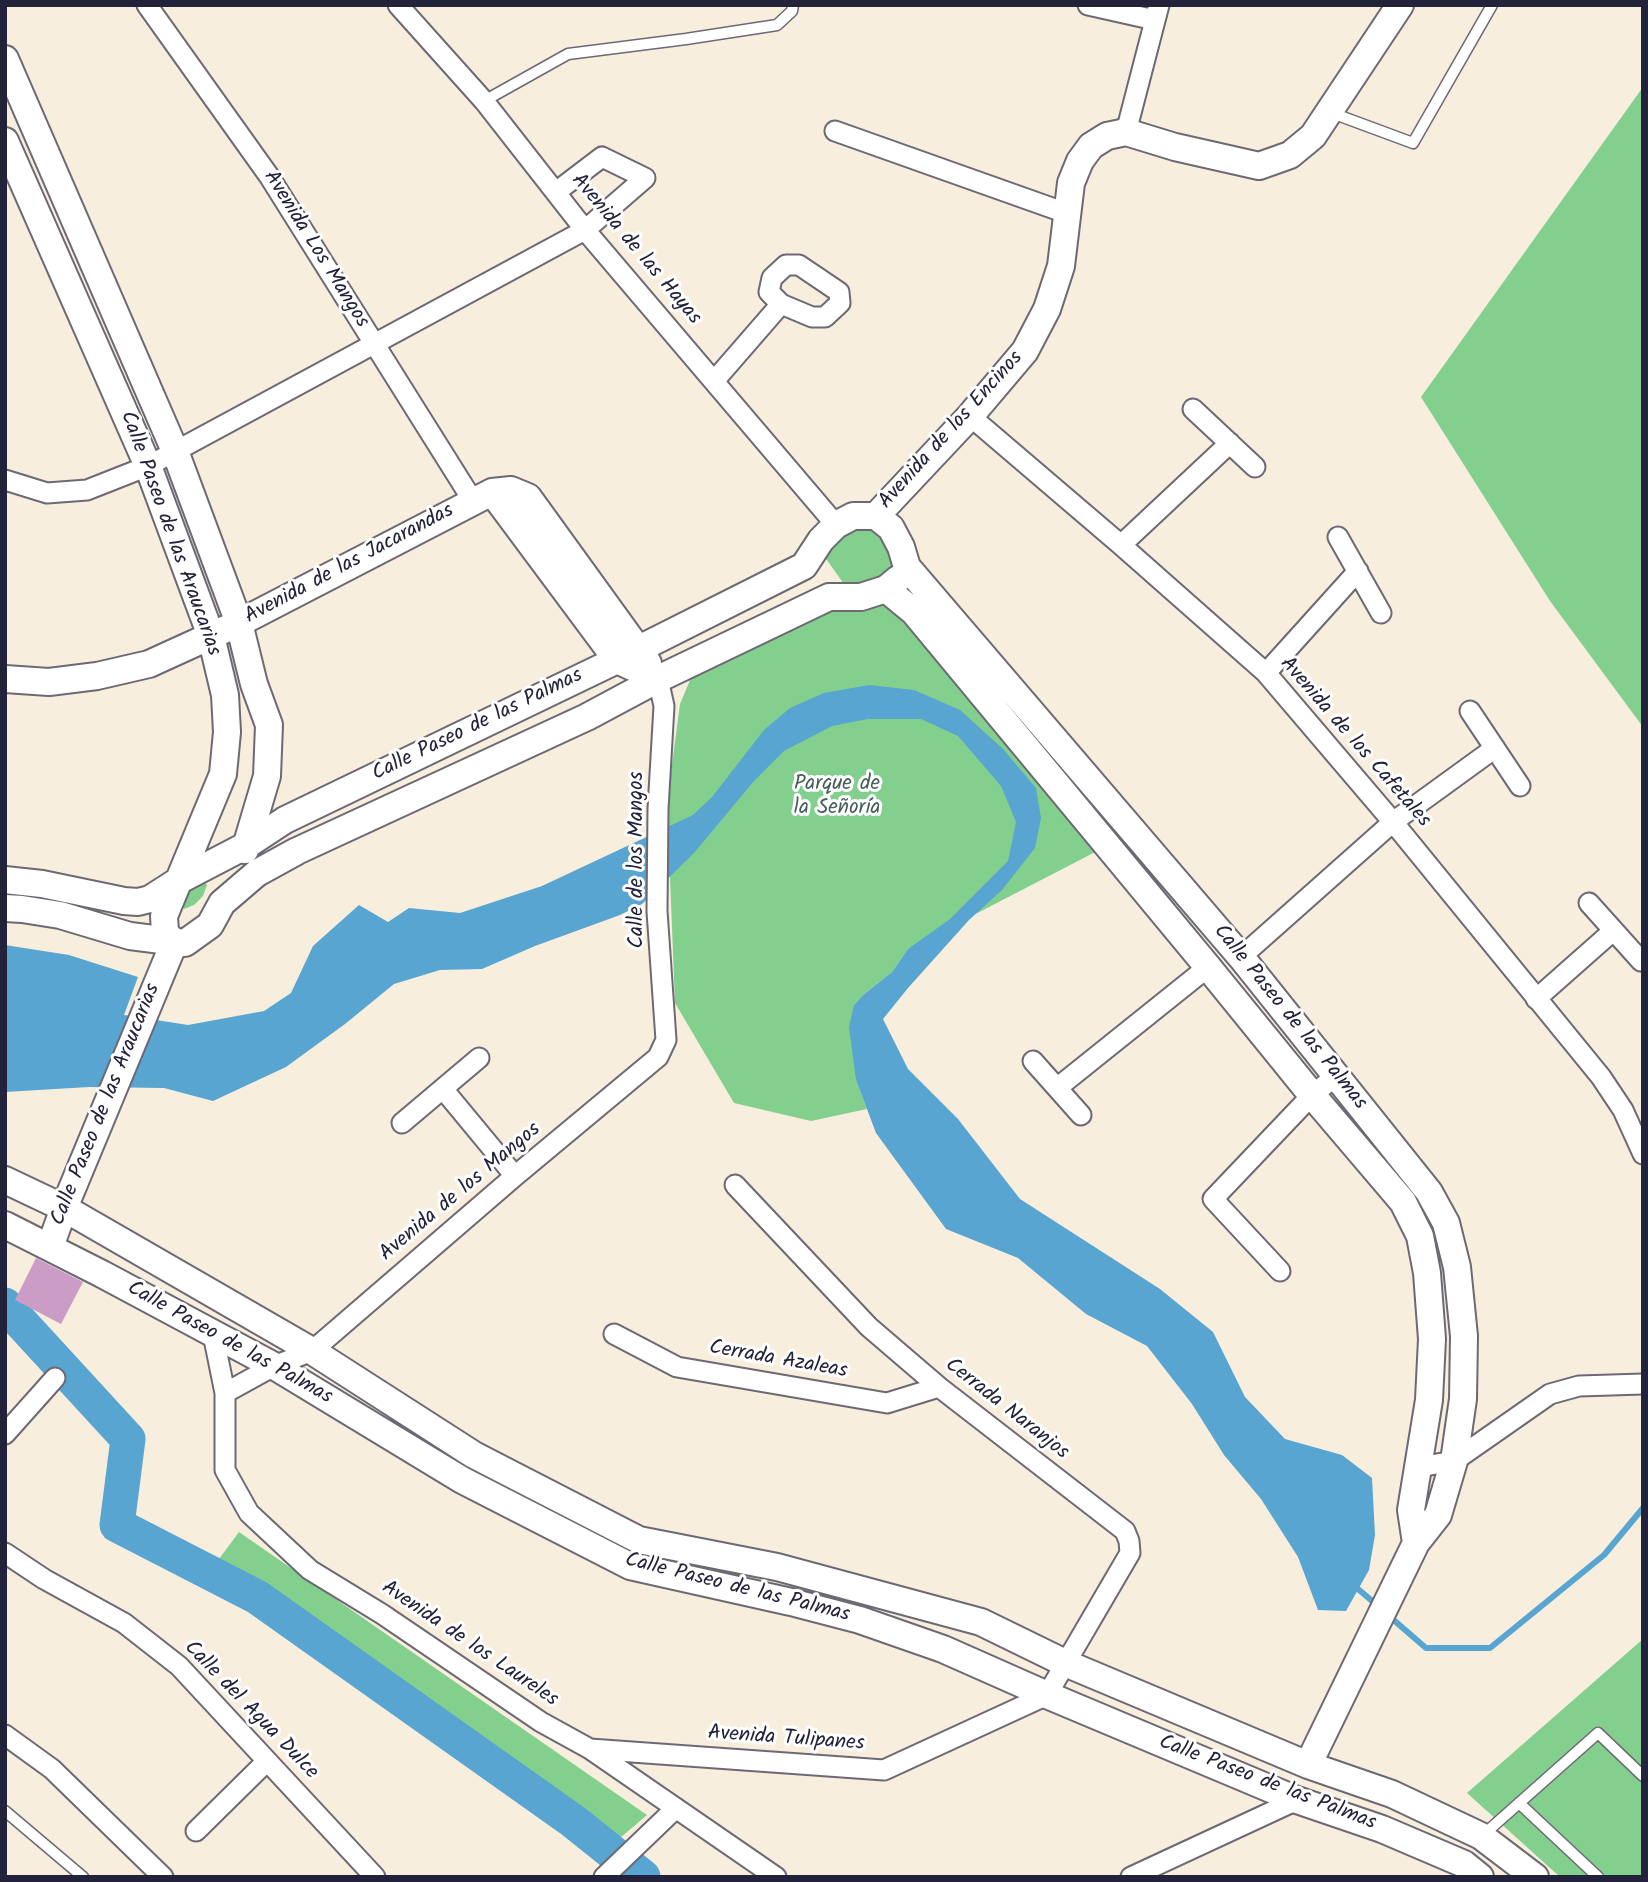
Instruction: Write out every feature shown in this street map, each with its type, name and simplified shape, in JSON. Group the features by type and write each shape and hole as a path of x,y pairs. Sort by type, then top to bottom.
{"street":[{"name":"Avenida Los Mangos","path":"147,5 269,176 373,342 482,496"},
{"name":"Avenida de las Hayas","path":"398,5 484,101 585,230 836,525"},
{"path":"1088,5 1157,12 1126,132 1175,147 1259,166 1290,155 1313,136 1400,5"},
{"name":"Calle Paseo de las Araucarias","path":"5,59 175,451 239,623 254,684 269,725 267,776 247,845 222,903"},
{"path":"835,131 1066,213"},
{"name":"Avenida de los Encinos","path":"876,516 970,416 1025,351 1047,309 1061,266 1071,183 1080,161 1091,146 1107,136 1126,132"},
{"name":"Calle Paseo de las Araucarias","path":"5,141 148,466 211,636 225,695 227,732 223,774 164,916 165,932 174,943 50,1247"},
{"path":"5,480 47,493 87,490 148,466 373,342 585,230 645,178 602,157 556,192"},
{"path":"715,380 782,304"},
{"path":"1193,409 1255,467"},
{"name":"Avenida de los Cafetales","path":"970,416 1266,674 1393,822 1601,1077 1623,1110 1643,1154"},
{"path":"1121,545 1230,443"},
{"path":"482,496 511,490 528,497 628,654 658,679"},
{"name":"Avenida de las Jacarandas","path":"5,679 49,682 97,676 149,664 239,623 482,496"},
{"path":"836,525 853,516 876,516"},
{"name":"Calle Paseo de las Palmas","path":"876,516 891,528 907,567 1241,957 1429,1192 1446,1223 1457,1267 1464,1336 1463,1399 1454,1461 1438,1515 1416,1543 1308,1765"},
{"name":"Calle Paseo de las Palmas","path":"5,880 138,902 150,900 178,881 247,845 285,820 804,566 821,540 836,525"},
{"path":"1338,537 1381,612"},
{"path":"886,589 907,567"},
{"path":"1266,674 1358,571"},
{"name":"Calle Paseo de las Palmas","path":"174,943 185,943 210,925 222,903 257,873 297,851 587,717 658,679 829,597 861,597 886,589 914,612 1312,1096 1403,1202 1420,1236 1427,1273 1432,1339 1429,1400 1411,1510 1416,1543"},
{"name":"Calle de los Mangos","path":"658,679 664,706 657,809 657,911 666,1040"},
{"path":"1470,710 1520,786"},
{"path":"1241,957 1393,822 1495,748"},
{"path":"1167,918 1191,899"},
{"path":"1589,903 1641,961"},
{"path":"5,908 60,915 130,936 174,943"},
{"path":"1536,999 1613,931"},
{"path":"1057,1088 1208,967"},
{"name":"Avenida de los Mangos","path":"274,1366 312,1351 658,1057 666,1040"},
{"path":"402,1123 479,1058"},
{"path":"1033,1060 1081,1115"},
{"path":"1280,1271 1213,1199 1312,1096 1336,1076"},
{"path":"443,1089 515,1176"},
{"name":"Calle Paseo de las Palmas","path":"5,1180 64,1208 312,1351 474,1455 639,1541 777,1567 981,1622 1065,1663 1308,1765 1392,1794 1481,1836 1535,1877"},
{"name":"Cerrada Naranjos","path":"734,1185 869,1327 939,1387 1125,1531 1130,1553 1047,1695"},
{"name":"Calle Paseo de las Palmas","path":"5,1225 274,1366 462,1480 630,1566 860,1620 943,1649 1297,1800 1382,1829 1471,1873 1481,1836"},
{"name":"Avenida de los Laureles","path":"213,1334 225,1393 225,1470 249,1513 310,1570 382,1614 541,1722 590,1748 776,1877"},
{"name":"Cerrada Azaleas","path":"614,1334 677,1367 887,1403 939,1387"},
{"path":"225,1393 274,1366"},
{"path":"5,1434 55,1378"},
{"path":"1419,1467 1454,1461 1550,1394 1579,1386 1643,1384"},
{"name":"Calle del Agua Dulce","path":"5,1553 44,1579 124,1622 179,1666 375,1877"},
{"name":"Avenida Tulipanes","path":"590,1748 884,1770 1047,1695"},
{"path":"5,1735 52,1769 163,1877"},
{"path":"196,1831 267,1761"},
{"path":"1131,1877 1314,1794 1319,1785 1318,1774 1308,1765"},
{"path":"608,1872 676,1808"}],"lane":[{"path":"484,101 568,54 777,25 792,11 793,5"},
{"path":"1331,112 1413,143 1492,5"},
{"path":"1481,1836 1598,1733 1643,1776"},
{"path":"1519,1803 1598,1877"},
{"path":"5,1811 83,1877"}],"green space":[{"path":"1643,87 1643,727 1550,601 1421,397"},
{"path":"868,529 882,538 892,552 891,566 876,578 846,587 824,556 846,532"},
{"name":"Parque de la Señoría","path":"882,599 1013,741 1103,848 908,949 892,972 854,1005 856,1080 867,1109 811,1121 734,1103 675,1003 667,802 680,704 693,673 770,633 842,606"},
{"path":"203,879 207,885 203,896 194,905 184,909 181,899 187,882"},
{"path":"239,1532 647,1815 614,1843 216,1563"},
{"path":"1643,1639 1643,1877 1560,1877 1467,1793"}],"water":[{"path":"869,685 914,690 960,710 1003,749 1036,788 1041,818 1035,848 1002,890 969,920 883,1019 908,1069 958,1119 1020,1199 1160,1289 1213,1332 1245,1397 1285,1439 1342,1455 1372,1478 1375,1535 1369,1570 1346,1611 1318,1610 1298,1557 1261,1499 1224,1455 1192,1404 1147,1346 1086,1314 1018,1258 946,1229 876,1133 856,1080 849,1027 854,1005 892,972 908,949 950,919 1008,861 1016,822 1001,786 958,736 921,719 868,719 832,726 784,751 754,781 694,853 642,904 482,969 440,970 394,984 286,1067 213,1101 164,1088 89,1087 5,1092 5,945 69,955 138,977 124,1015 188,1025 264,1011 291,993 313,946 359,905 388,922 409,908 460,913 542,886 693,815 712,797 764,730 790,708 824,693"}],"building":[{"path":"36,1258 83,1282 61,1324 15,1300"}],"waterway":[{"path":"5,1305 128,1439 117,1525 257,1597 573,1821 643,1877"},
{"path":"1389,1616 1426,1648 1490,1648 1604,1555 1643,1508"},
{"path":"1358,1589 1378,1606"}]}
